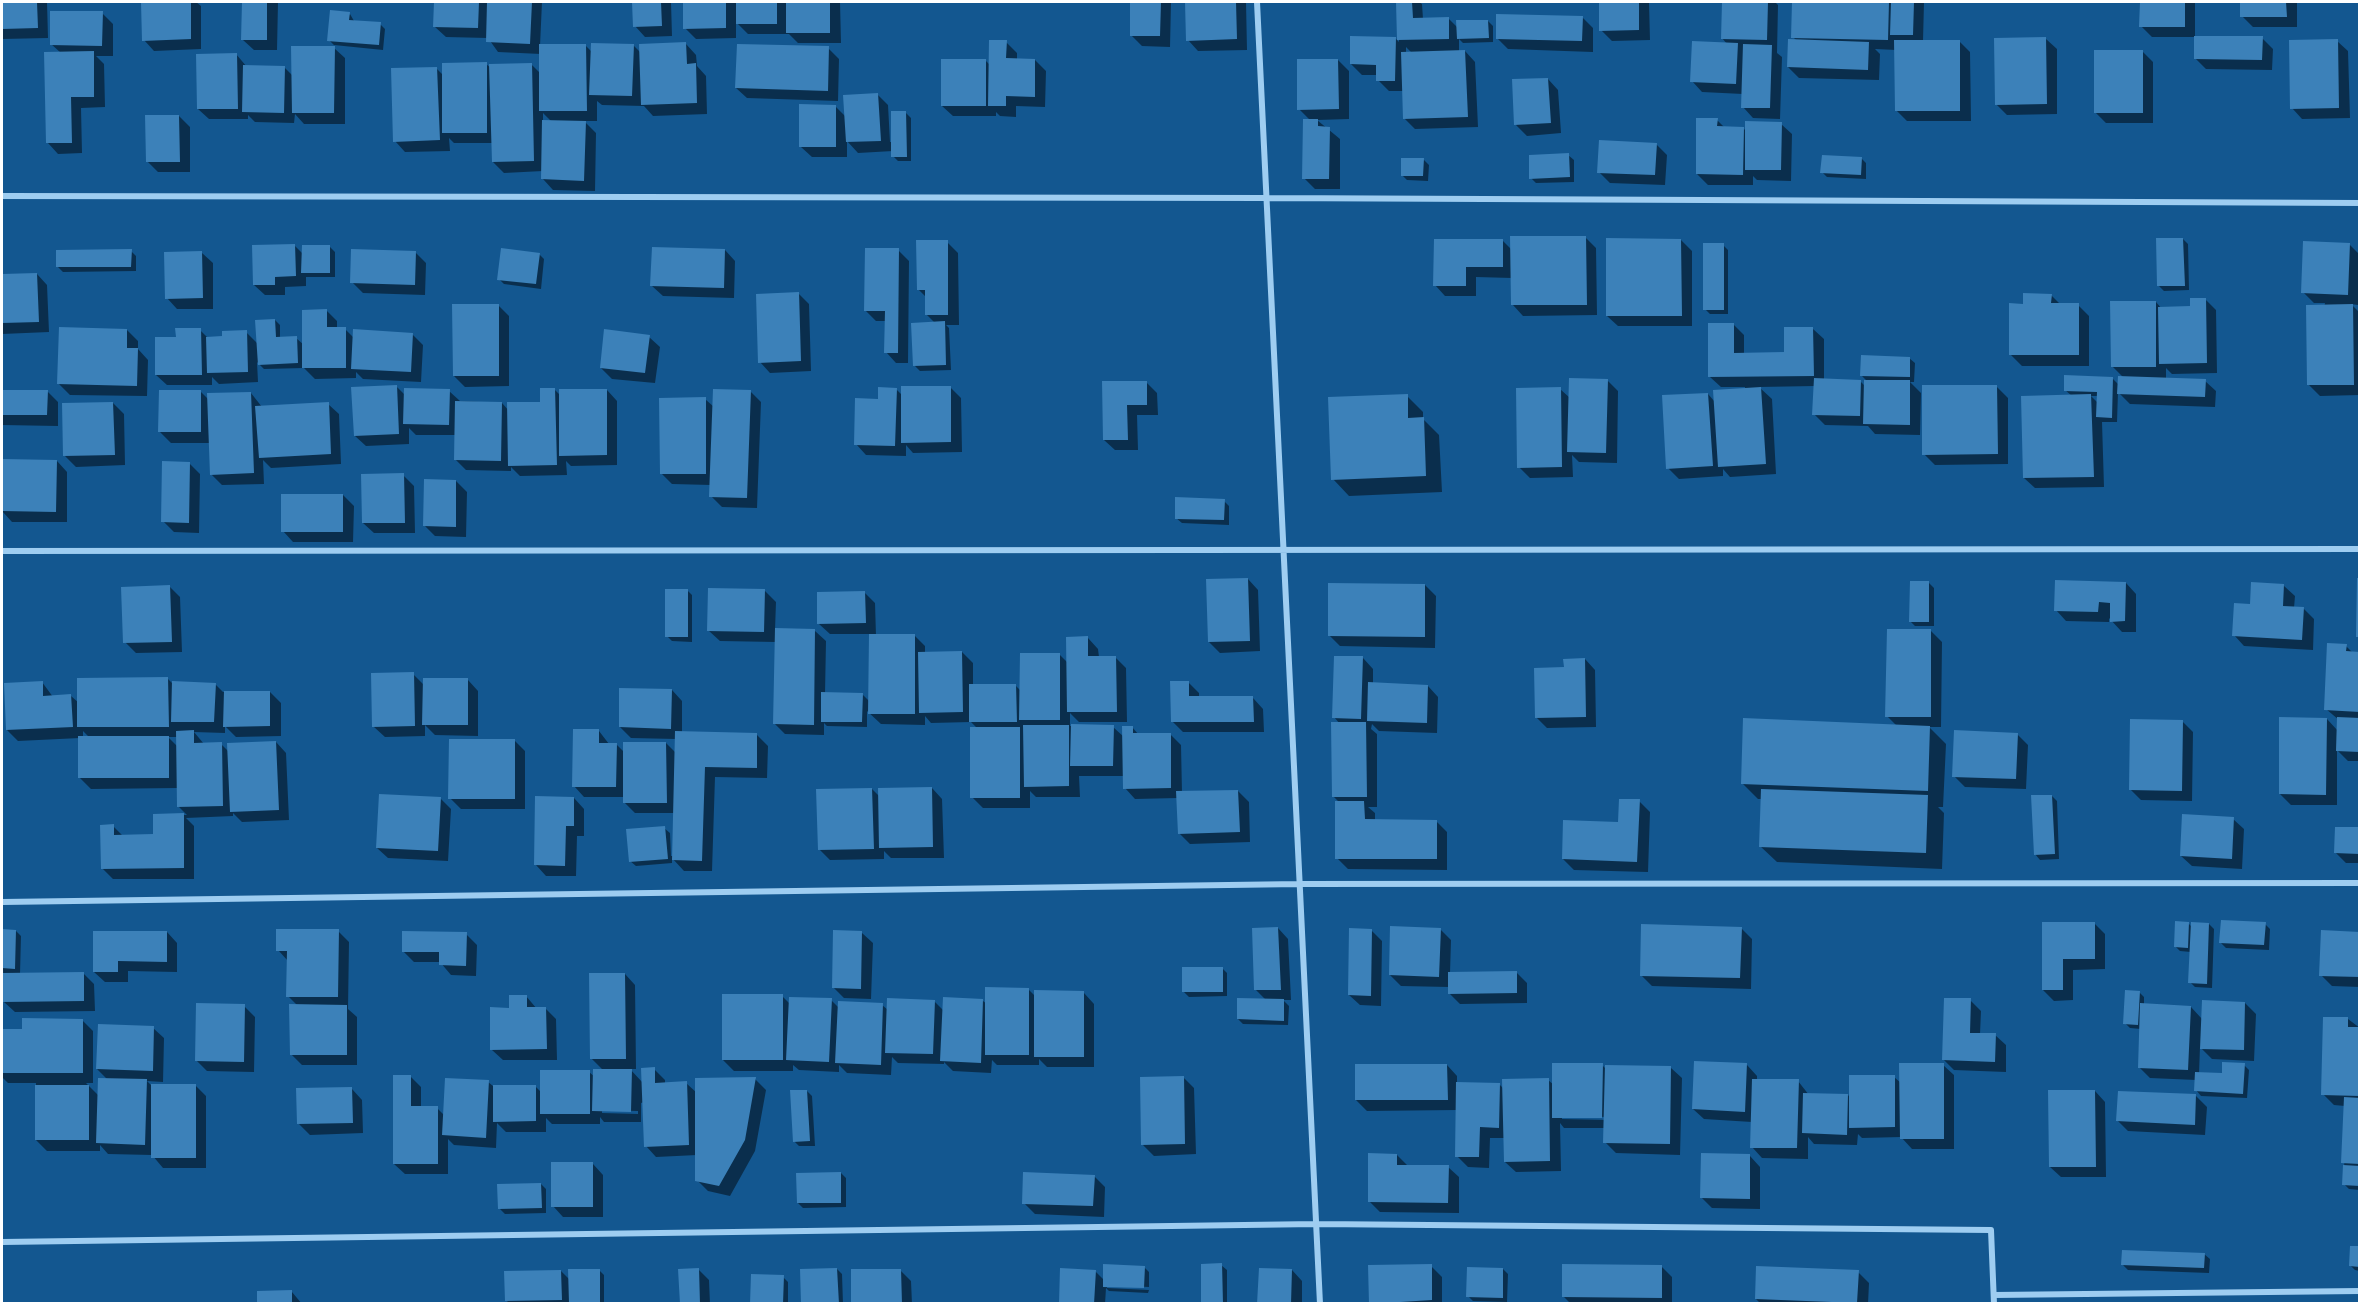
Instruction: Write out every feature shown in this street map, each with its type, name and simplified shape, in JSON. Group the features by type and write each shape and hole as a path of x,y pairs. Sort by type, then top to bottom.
{"street":[{"path":"1257,2 1320,1304"},
{"path":"2,196 2360,203"},
{"path":"2,551 2360,549"},
{"path":"2,902 1300,884 2360,883"},
{"path":"2,1242 1317,1224 1991,1230 1994,1304"},
{"path":"1994,1295 2360,1291"}],"building":[{"path":"2,2 37,2 38,28 2,29"},
{"path":"141,2 191,2 191,39 142,41"},
{"path":"242,2 267,2 267,40 241,40"},
{"path":"434,2 479,2 478,28 433,27"},
{"path":"487,2 532,2 530,44 486,42"},
{"path":"632,2 661,2 662,26 633,27"},
{"path":"683,2 726,2 726,28 683,29"},
{"path":"736,2 777,2 777,24 736,24"},
{"path":"786,2 830,2 830,33 786,33"},
{"path":"1130,2 1161,2 1160,36 1130,36"},
{"path":"1185,2 1236,2 1237,39 1186,41"},
{"path":"1396,2 1412,2 1413,18 1449,17 1449,39 1397,40"},
{"path":"1599,2 1639,2 1639,30 1599,31"},
{"path":"1722,2 1768,2 1767,40 1721,39"},
{"path":"1792,2 1889,2 1888,40 1791,38"},
{"path":"1891,2 1914,2 1913,35 1890,35"},
{"path":"2140,2 2185,2 2185,27 2139,27"},
{"path":"2240,2 2286,2 2287,17 2240,17"},
{"path":"330,10 350,12 349,20 381,22 379,45 327,41"},
{"path":"50,11 103,11 102,46 50,45"},
{"path":"1496,14 1583,16 1582,41 1496,39"},
{"path":"1456,20 1488,20 1489,38 1457,39"},
{"path":"1350,36 1396,37 1395,81 1376,81 1376,65 1350,64"},
{"path":"2194,36 2263,36 2262,60 2194,59"},
{"path":"2046,37 2047,104 1995,105 1994,38"},
{"path":"1788,39 1869,42 1868,70 1787,67"},
{"path":"2338,39 2339,108 2290,109 2289,40"},
{"path":"989,40 1007,40 1006,58 1035,59 1035,97 1006,96 1006,106 988,106"},
{"path":"1894,40 1960,40 1960,111 1895,111"},
{"path":"1692,41 1738,43 1736,84 1690,82"},
{"path":"686,42 687,64 696,63 697,103 641,105 639,44"},
{"path":"591,43 634,44 632,96 589,95"},
{"path":"539,44 586,44 587,111 539,111"},
{"path":"737,44 829,46 828,91 735,88"},
{"path":"1743,44 1772,45 1770,108 1741,108"},
{"path":"291,46 335,46 334,113 292,113"},
{"path":"1465,50 1468,117 1403,119 1401,52"},
{"path":"2094,50 2143,50 2143,113 2094,113"},
{"path":"94,51 94,97 71,97 72,143 46,143 44,52"},
{"path":"237,53 238,109 197,109 196,54"},
{"path":"941,59 986,59 986,106 941,106"},
{"path":"1297,59 1338,59 1339,109 1297,110"},
{"path":"487,62 487,133 442,133 442,63"},
{"path":"532,63 534,161 492,162 489,64"},
{"path":"243,65 285,66 284,113 242,112"},
{"path":"437,67 440,140 393,142 391,68"},
{"path":"1548,78 1551,123 1514,125 1512,79"},
{"path":"878,93 881,141 846,142 843,95"},
{"path":"799,104 836,105 836,147 799,147"},
{"path":"891,111 906,111 907,157 891,157"},
{"path":"145,115 179,115 180,162 146,162"},
{"path":"1696,118 1718,118 1717,126 1744,127 1743,175 1696,174"},
{"path":"1303,119 1318,119 1318,126 1330,127 1329,179 1302,179"},
{"path":"542,120 586,121 584,181 541,179"},
{"path":"1745,121 1782,122 1781,170 1745,170"},
{"path":"1599,140 1657,143 1655,175 1597,173"},
{"path":"1569,153 1570,177 1529,179 1529,155"},
{"path":"1822,155 1862,157 1861,175 1820,173"},
{"path":"1401,158 1424,158 1423,176 1401,176"},
{"path":"1510,236 1586,236 1587,305 1511,305"},
{"path":"1606,238 1681,239 1682,316 1606,316"},
{"path":"2156,238 2183,238 2185,286 2157,286"},
{"path":"1434,239 1503,239 1503,267 1466,267 1466,286 1433,286"},
{"path":"916,240 948,240 948,315 925,315 925,290 917,290"},
{"path":"2303,241 2350,243 2348,295 2301,293"},
{"path":"1703,243 1724,243 1724,310 1703,310"},
{"path":"295,244 296,276 275,277 275,285 253,285 252,245"},
{"path":"302,245 330,245 330,273 301,273"},
{"path":"652,247 725,249 724,288 650,286"},
{"path":"501,248 540,253 536,284 497,280"},
{"path":"865,248 899,248 898,353 884,353 885,311 864,311"},
{"path":"132,249 131,267 56,267 56,250"},
{"path":"351,249 416,251 415,285 350,283"},
{"path":"202,251 203,298 165,299 164,252"},
{"path":"37,273 39,322 2,323 2,274"},
{"path":"799,292 801,361 758,363 756,294"},
{"path":"2023,293 2052,294 2051,303 2079,303 2079,355 2009,355 2009,303 2023,304"},
{"path":"2190,298 2206,298 2207,363 2159,364 2158,307 2190,306"},
{"path":"2110,301 2156,301 2156,367 2111,367"},
{"path":"452,304 499,304 499,376 453,376"},
{"path":"2353,304 2354,385 2307,385 2306,305"},
{"path":"327,309 327,327 346,327 346,368 302,368 302,310"},
{"path":"275,319 276,337 297,336 298,363 258,365 255,320"},
{"path":"945,321 946,365 913,366 911,323"},
{"path":"1708,323 1734,323 1734,353 1784,352 1784,327 1813,327 1814,376 1708,377"},
{"path":"59,327 127,329 127,348 138,348 137,386 57,384"},
{"path":"175,328 201,328 202,375 155,375 155,337 176,337"},
{"path":"353,329 413,333 411,372 351,369"},
{"path":"604,329 650,335 645,373 600,368"},
{"path":"247,330 248,372 207,373 206,337 222,336 222,331"},
{"path":"1861,355 1910,357 1910,377 1860,376"},
{"path":"2064,375 2113,377 2112,418 2096,417 2097,392 2064,391"},
{"path":"2118,376 2206,379 2205,397 2117,394"},
{"path":"1569,378 1608,379 1606,453 1567,452"},
{"path":"1814,378 1861,380 1860,416 1812,415"},
{"path":"1864,380 1910,380 1910,425 1863,424"},
{"path":"1102,381 1147,381 1147,405 1127,405 1128,440 1103,440"},
{"path":"397,385 399,434 354,436 351,387"},
{"path":"1922,385 1997,385 1998,454 1922,455"},
{"path":"901,386 951,386 951,442 901,443"},
{"path":"878,387 897,388 895,446 854,445 855,398 878,399"},
{"path":"1561,387 1562,467 1517,468 1516,388"},
{"path":"1761,387 1766,464 1718,467 1713,390"},
{"path":"404,388 450,389 449,425 403,424"},
{"path":"540,388 555,388 557,465 508,466 507,402 540,402"},
{"path":"559,389 607,389 607,455 559,456"},
{"path":"713,389 751,390 747,498 709,497"},
{"path":"2,390 48,390 47,415 2,415"},
{"path":"159,390 201,390 201,432 158,432"},
{"path":"251,392 254,473 210,475 207,393"},
{"path":"1708,393 1713,466 1666,469 1662,395"},
{"path":"1408,394 1408,418 1424,417 1426,476 1331,480 1328,397"},
{"path":"2091,394 2094,477 2023,478 2021,396"},
{"path":"706,397 706,474 660,474 659,398"},
{"path":"455,401 502,402 501,461 454,460"},
{"path":"113,402 115,455 63,456 62,403"},
{"path":"329,402 331,454 259,458 255,406"},
{"path":"2,459 57,460 56,512 2,511"},
{"path":"162,461 190,462 189,523 161,522"},
{"path":"404,473 405,523 362,523 361,474"},
{"path":"424,479 456,480 456,527 423,526"},
{"path":"281,494 343,494 343,532 281,532"},
{"path":"1175,497 1225,499 1224,520 1175,519"},
{"path":"1248,578 1250,641 1208,642 1206,579"},
{"path":"2357,578 2360,578 2360,637 2356,637"},
{"path":"2055,580 2126,582 2125,621 2110,622 2110,603 2099,602 2098,612 2054,611"},
{"path":"1910,581 1929,581 1929,622 1909,622"},
{"path":"2251,582 2284,584 2283,606 2304,607 2302,640 2232,636 2234,603 2250,604"},
{"path":"1328,583 1425,584 1425,637 1328,636"},
{"path":"170,585 172,642 123,643 121,587"},
{"path":"708,588 765,589 764,632 707,631"},
{"path":"665,589 688,589 688,637 665,637"},
{"path":"865,591 866,623 817,624 817,592"},
{"path":"775,628 815,629 814,725 773,724"},
{"path":"1887,629 1931,629 1931,717 1885,717"},
{"path":"869,634 915,634 915,714 868,714"},
{"path":"1088,636 1088,656 1116,656 1117,712 1067,712 1066,637"},
{"path":"2327,643 2347,644 2346,651 2360,652 2360,712 2324,710"},
{"path":"962,651 963,712 919,713 918,652"},
{"path":"1020,653 1060,653 1060,720 1019,720"},
{"path":"1334,656 1363,656 1361,719 1332,718"},
{"path":"1585,658 1586,717 1535,718 1534,668 1564,667 1563,659"},
{"path":"414,672 415,726 372,727 371,673"},
{"path":"168,677 169,727 77,727 77,678"},
{"path":"423,678 468,678 468,725 422,725"},
{"path":"43,681 43,696 71,694 73,727 6,730 4,683"},
{"path":"172,681 216,683 214,722 171,722"},
{"path":"1170,681 1189,681 1189,696 1253,696 1254,722 1171,722"},
{"path":"1368,682 1428,685 1427,723 1367,721"},
{"path":"969,684 1016,684 1017,722 969,722"},
{"path":"619,688 672,689 671,729 619,727"},
{"path":"224,691 270,691 270,726 223,727"},
{"path":"821,692 863,693 862,722 821,722"},
{"path":"2279,717 2327,718 2326,795 2279,794"},
{"path":"2337,717 2360,718 2360,752 2336,751"},
{"path":"1743,718 1930,726 1928,791 1741,784"},
{"path":"2130,719 2183,720 2182,791 2129,790"},
{"path":"1331,722 1366,722 1367,797 1332,797"},
{"path":"1071,724 1114,725 1113,766 1070,766"},
{"path":"1023,725 1069,725 1069,786 1024,787"},
{"path":"1122,726 1133,726 1133,733 1171,733 1171,788 1123,789"},
{"path":"970,727 1020,727 1020,798 970,798"},
{"path":"573,729 599,729 599,743 617,743 616,787 572,787"},
{"path":"194,730 194,743 222,742 223,806 177,807 176,731"},
{"path":"1954,730 2018,733 2016,779 1952,777"},
{"path":"675,731 757,733 757,768 705,767 702,861 672,860"},
{"path":"78,736 169,736 169,778 78,778"},
{"path":"449,739 515,739 515,799 448,799"},
{"path":"276,741 279,810 230,812 227,743"},
{"path":"623,742 666,742 667,803 623,803"},
{"path":"932,787 933,847 879,848 878,788"},
{"path":"872,788 874,849 818,850 816,789"},
{"path":"1761,789 1928,795 1926,853 1759,847"},
{"path":"1238,790 1240,832 1178,834 1176,791"},
{"path":"379,794 441,797 438,851 376,848"},
{"path":"2031,795 2052,795 2055,854 2034,855"},
{"path":"535,796 574,797 574,826 566,826 565,866 534,865"},
{"path":"1619,799 1640,799 1637,862 1562,859 1563,820 1618,822"},
{"path":"1335,801 1364,801 1365,819 1437,820 1437,859 1335,859"},
{"path":"184,813 184,868 101,869 100,825 114,824 114,835 153,834 153,814"},
{"path":"2182,814 2234,817 2232,859 2180,856"},
{"path":"665,826 668,859 629,862 626,829"},
{"path":"2335,827 2360,827 2360,854 2334,853"},
{"path":"2221,920 2266,922 2264,945 2219,943"},
{"path":"2175,921 2189,922 2188,948 2174,947"},
{"path":"2042,922 2095,922 2095,959 2063,959 2063,990 2042,990"},
{"path":"2191,922 2209,923 2207,984 2188,983"},
{"path":"1641,924 1742,927 1740,978 1640,976"},
{"path":"1390,926 1441,928 1439,977 1389,975"},
{"path":"1278,927 1281,990 1254,990 1252,928"},
{"path":"1349,928 1372,929 1371,996 1348,995"},
{"path":"2,929 16,930 15,969 2,968"},
{"path":"276,929 339,929 338,997 286,997 287,951 276,951"},
{"path":"833,930 862,931 861,989 832,988"},
{"path":"2321,930 2360,932 2360,977 2319,976"},
{"path":"93,931 167,931 167,962 118,961 118,972 93,972"},
{"path":"402,931 467,932 466,966 439,965 439,952 402,952"},
{"path":"1182,967 1223,967 1223,992 1182,992"},
{"path":"1517,971 1517,993 1448,994 1448,972"},
{"path":"84,972 84,1001 2,1002 2,973"},
{"path":"589,973 625,973 626,1059 590,1059"},
{"path":"985,987 1029,988 1029,1055 985,1055"},
{"path":"1034,990 1084,991 1084,1057 1034,1057"},
{"path":"2125,990 2140,991 2138,1025 2123,1024"},
{"path":"722,994 783,994 783,1060 722,1060"},
{"path":"509,995 527,995 527,1007 546,1007 547,1049 490,1050 490,1007 509,1008"},
{"path":"789,997 832,998 829,1062 786,1060"},
{"path":"943,997 983,999 981,1063 940,1061"},
{"path":"887,998 935,1000 933,1054 885,1053"},
{"path":"1237,998 1284,999 1284,1021 1237,1019"},
{"path":"1944,998 1971,998 1970,1033 1996,1033 1995,1062 1942,1060"},
{"path":"2202,1000 2245,1002 2244,1050 2200,1049"},
{"path":"838,1001 883,1003 881,1065 835,1063"},
{"path":"196,1003 245,1004 244,1062 195,1061"},
{"path":"2140,1003 2191,1006 2188,1070 2138,1068"},
{"path":"289,1004 347,1005 347,1055 290,1055"},
{"path":"2323,1017 2348,1017 2348,1027 2360,1027 2360,1096 2321,1095"},
{"path":"22,1018 83,1019 83,1073 2,1073 2,1029 22,1029"},
{"path":"98,1024 154,1026 153,1071 96,1069"},
{"path":"1694,1061 1747,1063 1745,1112 1692,1109"},
{"path":"2222,1062 2245,1063 2243,1094 2194,1091 2195,1072 2222,1073"},
{"path":"1552,1063 1603,1063 1602,1118 1552,1118"},
{"path":"1899,1063 1944,1063 1944,1139 1900,1139"},
{"path":"1355,1064 1447,1064 1448,1100 1355,1100"},
{"path":"1605,1065 1671,1066 1670,1144 1603,1143"},
{"path":"655,1067 655,1083 687,1081 689,1145 644,1147 641,1068"},
{"path":"593,1069 632,1069 631,1112 592,1111"},
{"path":"540,1070 590,1070 590,1114 540,1114"},
{"path":"393,1075 411,1075 411,1106 438,1106 438,1164 393,1164"},
{"path":"1849,1075 1895,1075 1895,1127 1849,1128"},
{"path":"1184,1076 1185,1144 1141,1145 1140,1077"},
{"path":"756,1077 745,1140 719,1186 695,1181 695,1078"},
{"path":"98,1078 147,1079 145,1145 96,1143"},
{"path":"445,1078 489,1080 486,1138 442,1135"},
{"path":"1549,1078 1550,1161 1504,1162 1502,1079"},
{"path":"1752,1079 1799,1079 1797,1148 1750,1148"},
{"path":"1456,1082 1500,1083 1499,1128 1480,1127 1479,1157 1455,1157"},
{"path":"151,1084 196,1084 196,1158 151,1158"},
{"path":"35,1085 89,1085 89,1140 35,1140"},
{"path":"493,1085 536,1085 536,1121 493,1122"},
{"path":"352,1087 353,1123 297,1124 296,1088"},
{"path":"790,1090 807,1090 810,1141 793,1142"},
{"path":"2048,1090 2095,1090 2096,1167 2049,1167"},
{"path":"2118,1091 2196,1094 2195,1125 2116,1121"},
{"path":"1803,1093 1848,1094 1847,1135 1802,1133"},
{"path":"2344,1097 2360,1098 2360,1164 2341,1163"},
{"path":"1368,1153 1397,1154 1397,1165 1449,1165 1448,1203 1368,1202"},
{"path":"1701,1153 1750,1154 1750,1199 1700,1198"},
{"path":"551,1162 593,1162 593,1207 551,1207"},
{"path":"2343,1165 2360,1166 2360,1186 2342,1185"},
{"path":"841,1172 841,1203 797,1203 796,1173"},
{"path":"1023,1172 1095,1175 1093,1206 1022,1204"},
{"path":"541,1183 542,1208 498,1209 497,1184"},
{"path":"2350,1246 2360,1246 2360,1267 2349,1266"},
{"path":"2122,1250 2205,1253 2204,1268 2121,1265"},
{"path":"1222,1263 1223,1304 1201,1304 1201,1264"},
{"path":"1103,1264 1145,1266 1144,1288 1103,1287"},
{"path":"1432,1264 1432,1300 1369,1304 1368,1265"},
{"path":"1562,1264 1662,1265 1662,1298 1562,1297"},
{"path":"1756,1266 1859,1270 1857,1303 1755,1299"},
{"path":"1467,1267 1503,1268 1503,1298 1466,1297"},
{"path":"699,1268 700,1304 680,1304 678,1269"},
{"path":"837,1268 839,1304 801,1304 800,1269"},
{"path":"1060,1268 1096,1270 1094,1304 1059,1304"},
{"path":"1259,1268 1292,1269 1291,1304 1257,1304"},
{"path":"568,1269 600,1269 600,1302 569,1303"},
{"path":"851,1269 901,1269 902,1304 851,1304"},
{"path":"561,1270 562,1300 505,1301 504,1271"},
{"path":"751,1274 784,1275 783,1304 750,1304"},
{"path":"292,1290 292,1304 257,1304 257,1291"}]}
